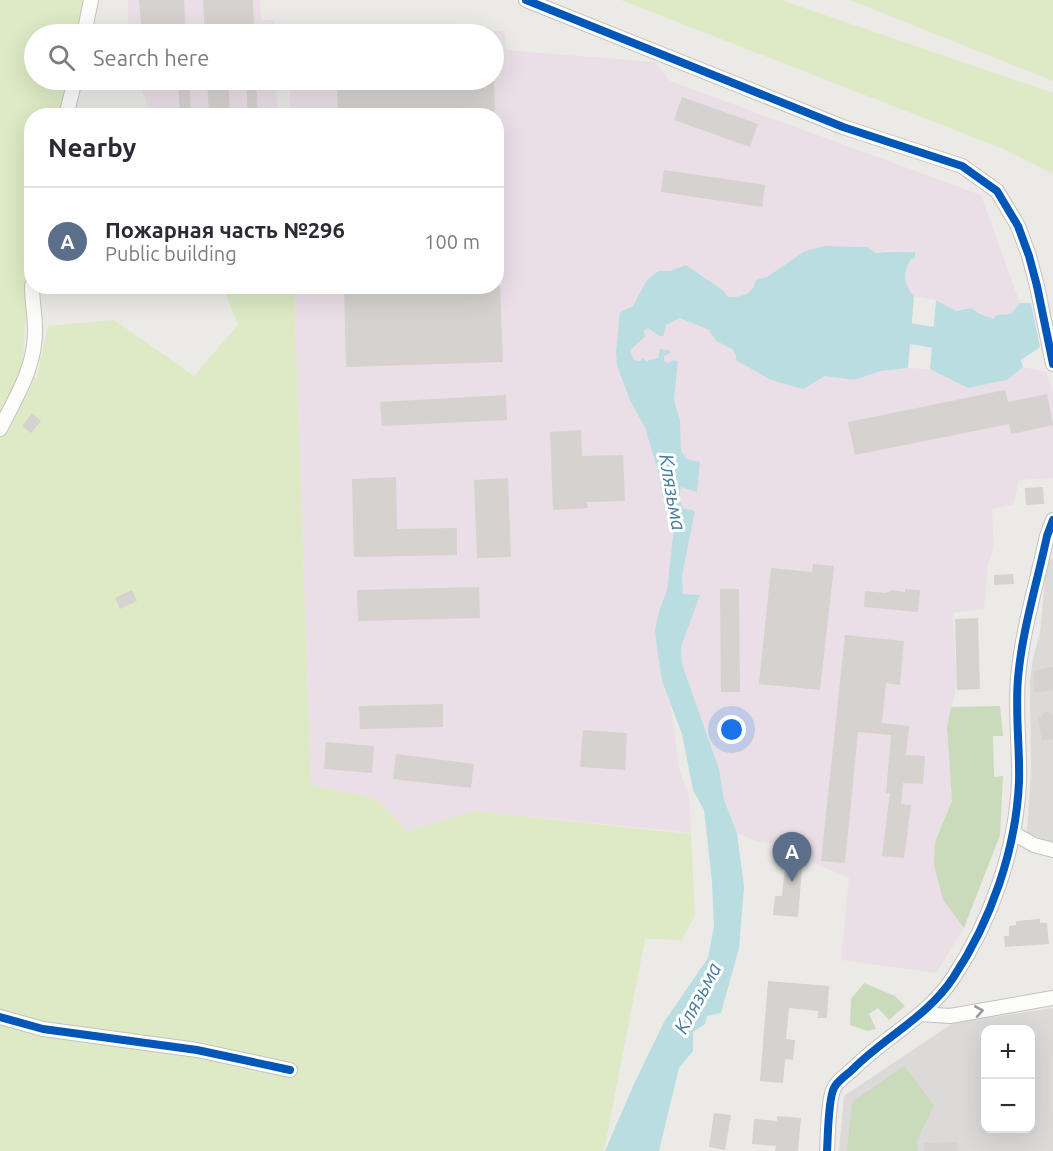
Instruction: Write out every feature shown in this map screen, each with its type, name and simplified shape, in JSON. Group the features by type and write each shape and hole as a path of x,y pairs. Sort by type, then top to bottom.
{"street":[{"path":"86,24 91,0"},
{"path":"526,0 843,127 962,166 997,191 1017,226 1029,256 1037,286 1052,359"},
{"path":"68,108 72,90"},
{"path":"0,429 24,383 30,366 35,330 33,294"},
{"path":"827,1151 834,1088 866,1056 921,1014 952,979 973,944 989,909 1013,833 1019,781 1016,711 1018,675 1047,536 1053,520"},
{"path":"1013,833 1034,845 1053,850"},
{"path":"921,1014 950,1016 1053,998"},
{"path":"0,1017 43,1029 197,1050 290,1070"}],"shaded area":[{"path":"128,0 260,0 261,20 274,20 274,24 128,24"},
{"path":"504,31 506,50 655,62 670,81 981,195 1020,303 1011,314 997,315 994,319 971,308 956,311 936,300 914,296 906,287 906,267 911,259 908,253 903,254 892,250 876,253 866,247 825,246 805,251 767,277 756,280 754,288 746,296 728,297 724,291 700,273 658,271 633,306 625,309 618,335 617,366 630,400 645,428 658,471 665,509 674,527 667,590 655,631 662,681 671,706 680,772 689,795 691,833 475,811 408,831 374,798 311,785 294,294 504,294 504,108 290,108 290,90 504,90"},
{"path":"142,90 277,90 278,108 148,108"},
{"path":"680,318 709,330 716,341 732,349 736,355 825,376 854,380 881,371 908,368 930,369 968,388 1006,380 1023,367 1046,372 1053,393 1053,478 1019,480 1014,504 992,509 994,548 988,564 984,609 953,613 957,685 947,727 952,801 935,842 943,900 964,928 936,973 841,960 849,878 812,862 812,848 759,842 737,833 724,800 719,769 682,664 681,647 700,595 683,595 682,576 694,511 683,508 679,499 681,487 697,491 700,462 687,459 681,451 680,420 674,400 678,361 670,364 664,361 663,356 670,353 661,349 658,358 646,362 634,360 629,350 646,336 643,331 648,328 659,336 666,325"},
{"path":"1053,558 1053,843 1027,833 1031,772 1030,682 1033,658 1040,633 1047,559"},
{"path":"1053,1008 1053,1151 839,1151 844,1096 953,1023"}],"green space":[{"path":"0,0 85,0 80,24 24,24 24,90 66,90 62,108 24,108 24,294 27,294 22,372 37,378 48,326 114,320 194,376 238,325 226,294 294,294 311,785 374,798 408,831 474,811 691,834 695,915 682,940 645,939 604,1151 0,1151"},
{"path":"621,0 781,0 1053,93 1053,174 1001,148"},
{"path":"850,0 1053,0 1053,81"},
{"path":"1000,706 1003,736 993,736 994,777 1003,776 1000,835 964,928 943,900 934,865 935,842 952,801 947,727 951,707"},
{"path":"864,983 895,996 905,1006 889,1020 878,1008 869,1014 876,1029 868,1031 850,1025 851,999"},
{"path":"904,1066 934,1105 917,1140 918,1151 847,1151 852,1102"}],"water":[{"path":"825,246 867,247 876,253 915,252 915,258 911,259 906,274 906,283 914,296 908,368 881,371 854,380 825,376 803,389 771,380 736,360 732,349 716,341 709,330 680,318 666,325 663,336 659,336 648,328 643,331 646,336 630,350 634,360 640,361 643,358 646,361 658,358 660,349 669,350 671,353 664,356 664,361 669,363 673,360 678,361 674,400 680,420 681,451 687,459 700,462 697,492 681,487 679,499 683,508 695,511 682,576 683,594 700,595 681,647 682,664 719,769 724,800 737,833 744,887 739,948 721,1013 707,1016 705,1024 693,1032 693,1051 679,1068 659,1151 605,1151 664,1022 708,958 714,926 704,810 693,790 682,734 662,681 655,631 667,590 674,527 665,509 658,471 645,428 630,400 617,366 620,312 633,306 647,280 658,271 670,271 686,265 724,291 728,297 738,296 749,292 756,280 767,277 805,251"},
{"path":"936,300 956,311 971,308 994,319 996,315 1011,314 1020,303 1031,303 1040,347 1021,360 1023,367 1007,380 968,388 930,369"}],"building":[{"path":"139,0 184,0 185,24 141,24"},
{"path":"203,0 253,0 254,24 204,24"},
{"path":"179,90 190,90 191,108 180,108"},
{"path":"208,90 229,90 230,108 209,108"},
{"path":"247,90 257,90 258,108 248,108"},
{"path":"337,90 494,90 495,108 338,108"},
{"path":"682,97 758,124 750,147 674,120"},
{"path":"664,170 765,185 762,207 661,192"},
{"path":"344,294 500,294 503,362 346,367"},
{"path":"1005,390 1008,402 1047,394 1053,425 1011,434 1009,424 855,455 848,422"},
{"path":"506,395 507,420 382,426 380,402"},
{"path":"32,413 41,421 31,433 22,426"},
{"path":"581,430 582,456 623,455 625,501 587,502 588,508 553,510 550,432"},
{"path":"396,477 397,529 457,528 457,555 354,557 352,479"},
{"path":"508,478 511,557 477,558 474,480"},
{"path":"1043,487 1044,504 1026,505 1025,488"},
{"path":"813,564 834,566 820,690 759,684 771,568 812,572"},
{"path":"1013,574 1014,584 994,585 994,575"},
{"path":"479,587 480,618 358,621 357,590"},
{"path":"720,589 739,589 740,692 721,692"},
{"path":"905,589 920,590 918,612 864,607 865,591 905,592"},
{"path":"132,590 137,601 120,609 115,598"},
{"path":"978,618 980,689 957,690 955,619"},
{"path":"845,635 904,641 900,685 886,683 882,723 909,726 906,755 925,756 923,784 903,783 901,804 911,805 904,858 882,856 890,793 886,793 891,735 858,732 845,863 821,861"},
{"path":"1053,667 1053,690 1035,693 1033,671"},
{"path":"443,704 443,727 360,729 359,706"},
{"path":"1050,711 1051,716 1053,715 1053,739 1042,741 1038,718 1042,717 1042,713"},
{"path":"583,730 627,733 625,770 580,767"},
{"path":"326,742 374,746 372,773 324,769"},
{"path":"396,754 474,764 471,788 393,779"},
{"path":"785,867 802,868 798,917 773,915 775,896 782,896"},
{"path":"1040,919 1040,923 1047,923 1049,944 1005,947 1004,936 1009,936 1009,926 1016,925 1016,921"},
{"path":"768,981 829,986 827,1018 818,1018 818,1011 789,1008 786,1039 795,1040 793,1060 785,1059 783,1083 760,1081"},
{"path":"714,1113 731,1115 725,1150 709,1147"},
{"path":"777,1116 801,1118 798,1151 775,1151 776,1146 752,1144 754,1119 777,1121"},
{"path":"957,1142 958,1151 924,1151 924,1143"}],"waterway":[{"name":"Клязьма","path":"883,329 942,339 962,338"}],"cycle path":[{"path":"526,0 843,127 962,166 997,191 1018,226 1037,286 1053,364"},
{"path":"827,1151 831,1101 835,1085 943,992 979,933 999,884 1007,859 1017,808 1019,782 1017,691 1020,660 1030,607 1053,520"},
{"path":"0,1017 43,1029 197,1050 290,1070"}],"place":[{"name":"Пожарная часть №296","path":"792,882"}]}
